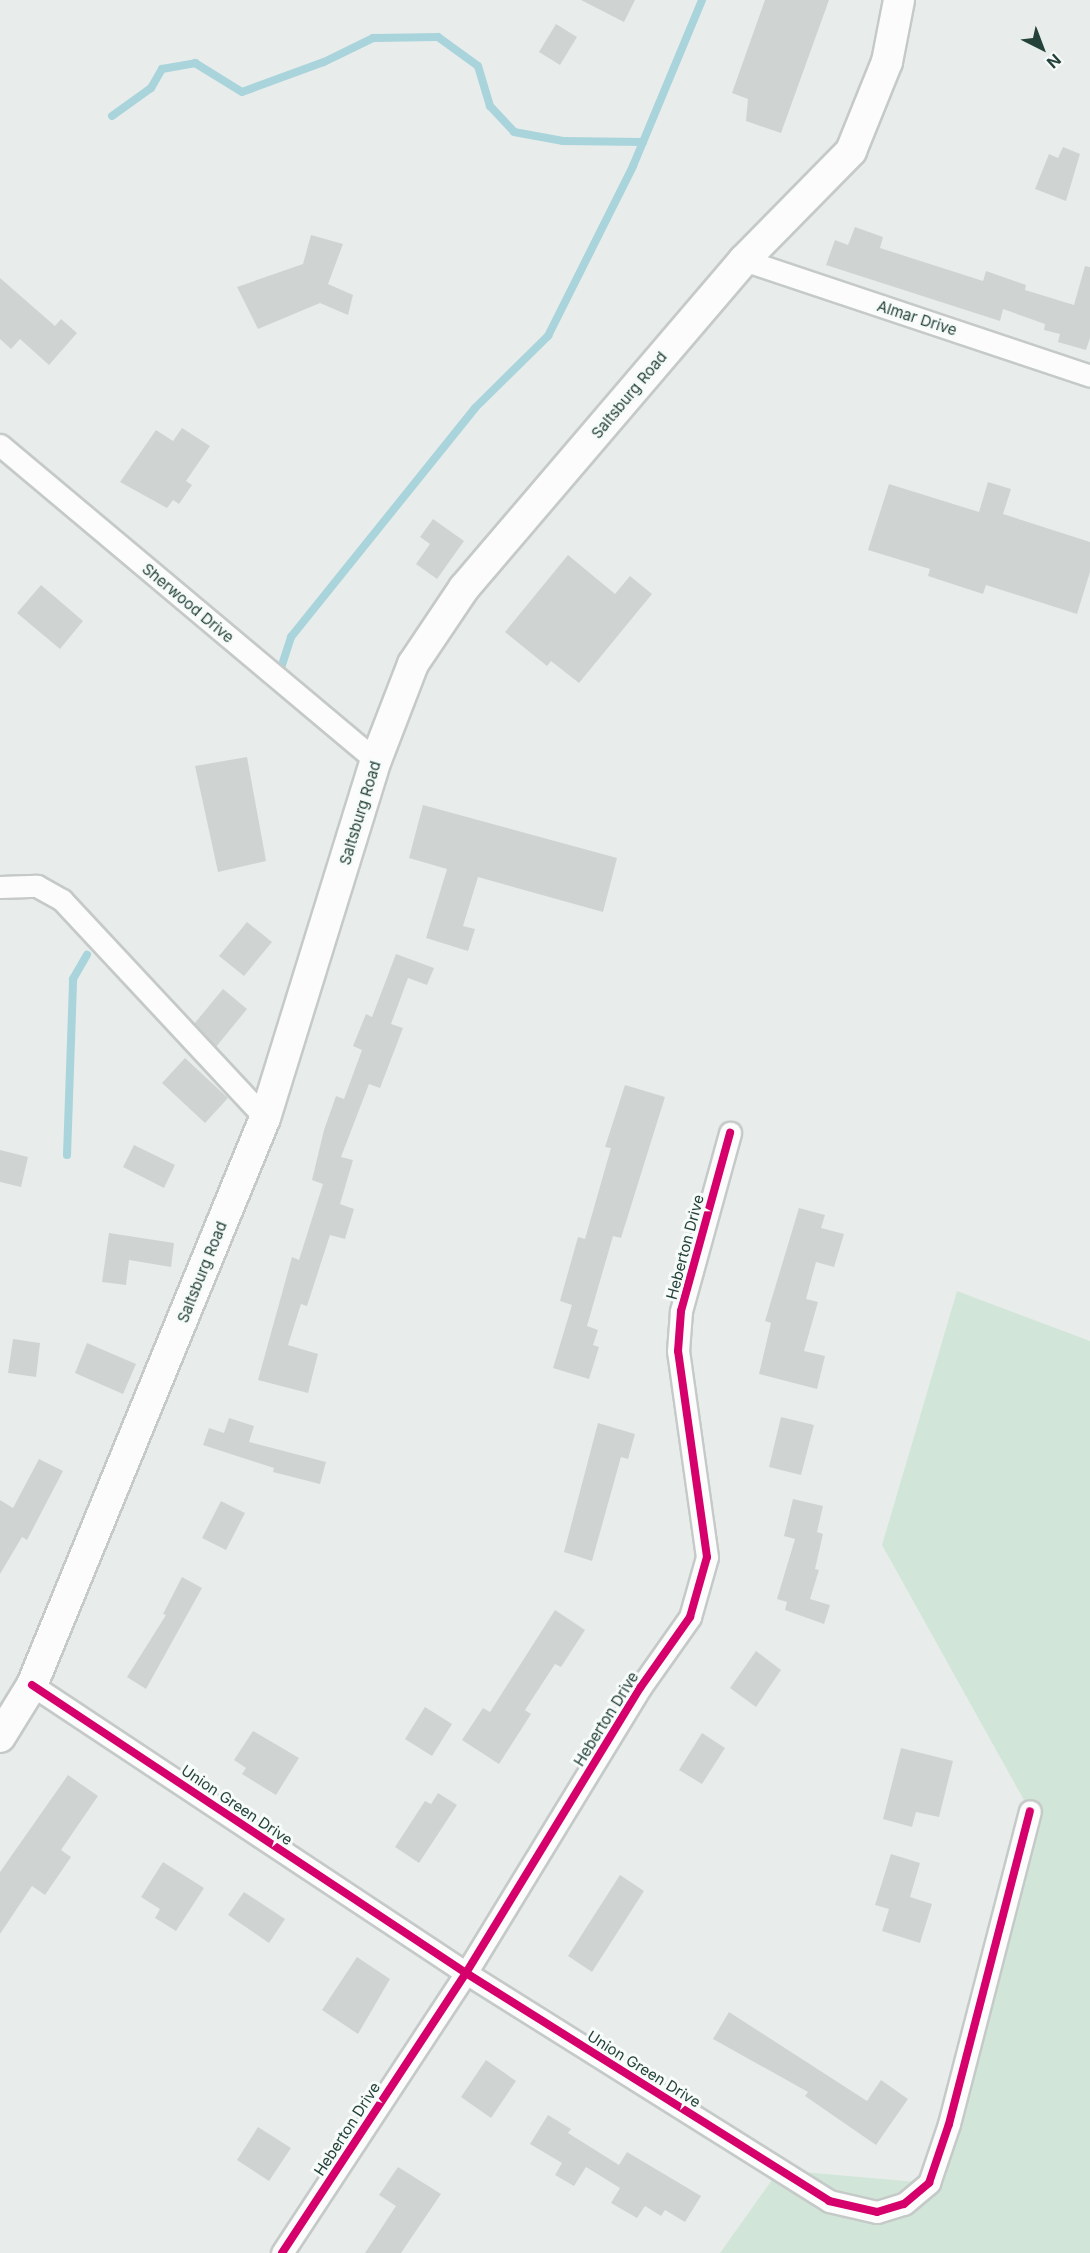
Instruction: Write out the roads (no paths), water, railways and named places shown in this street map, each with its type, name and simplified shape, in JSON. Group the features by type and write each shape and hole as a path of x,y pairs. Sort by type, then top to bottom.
{"main road":[{"name":"Saltsburg Road","path":"0,1737 32,1685 265,1118 376,760 413,664 464,588 744,260 851,151 887,62 899,0"}],"street":[{"name":"Almar Drive","path":"744,260 1090,376"},
{"name":"Sherwood Drive","path":"0,445 376,760"},
{"path":"0,887 37,886 62,900 265,1118"},
{"name":"Heberton Drive","path":"282,2253 466,1973 640,1689 690,1617 707,1557 678,1351 681,1311 730,1133"},
{"name":"Union Green Drive","path":"32,1685 466,1973 829,2201 877,2212 904,2204 929,2183 945,2134 1030,1811"}],"waterway":[{"path":"281,668 291,637 475,408 548,336 633,166 702,0"},
{"path":"112,116 151,88 162,69 195,63 242,92 324,62 373,38 438,37 478,66 490,106 514,132 563,141 643,142"},
{"path":"67,1155 73,979 87,955"}]}
